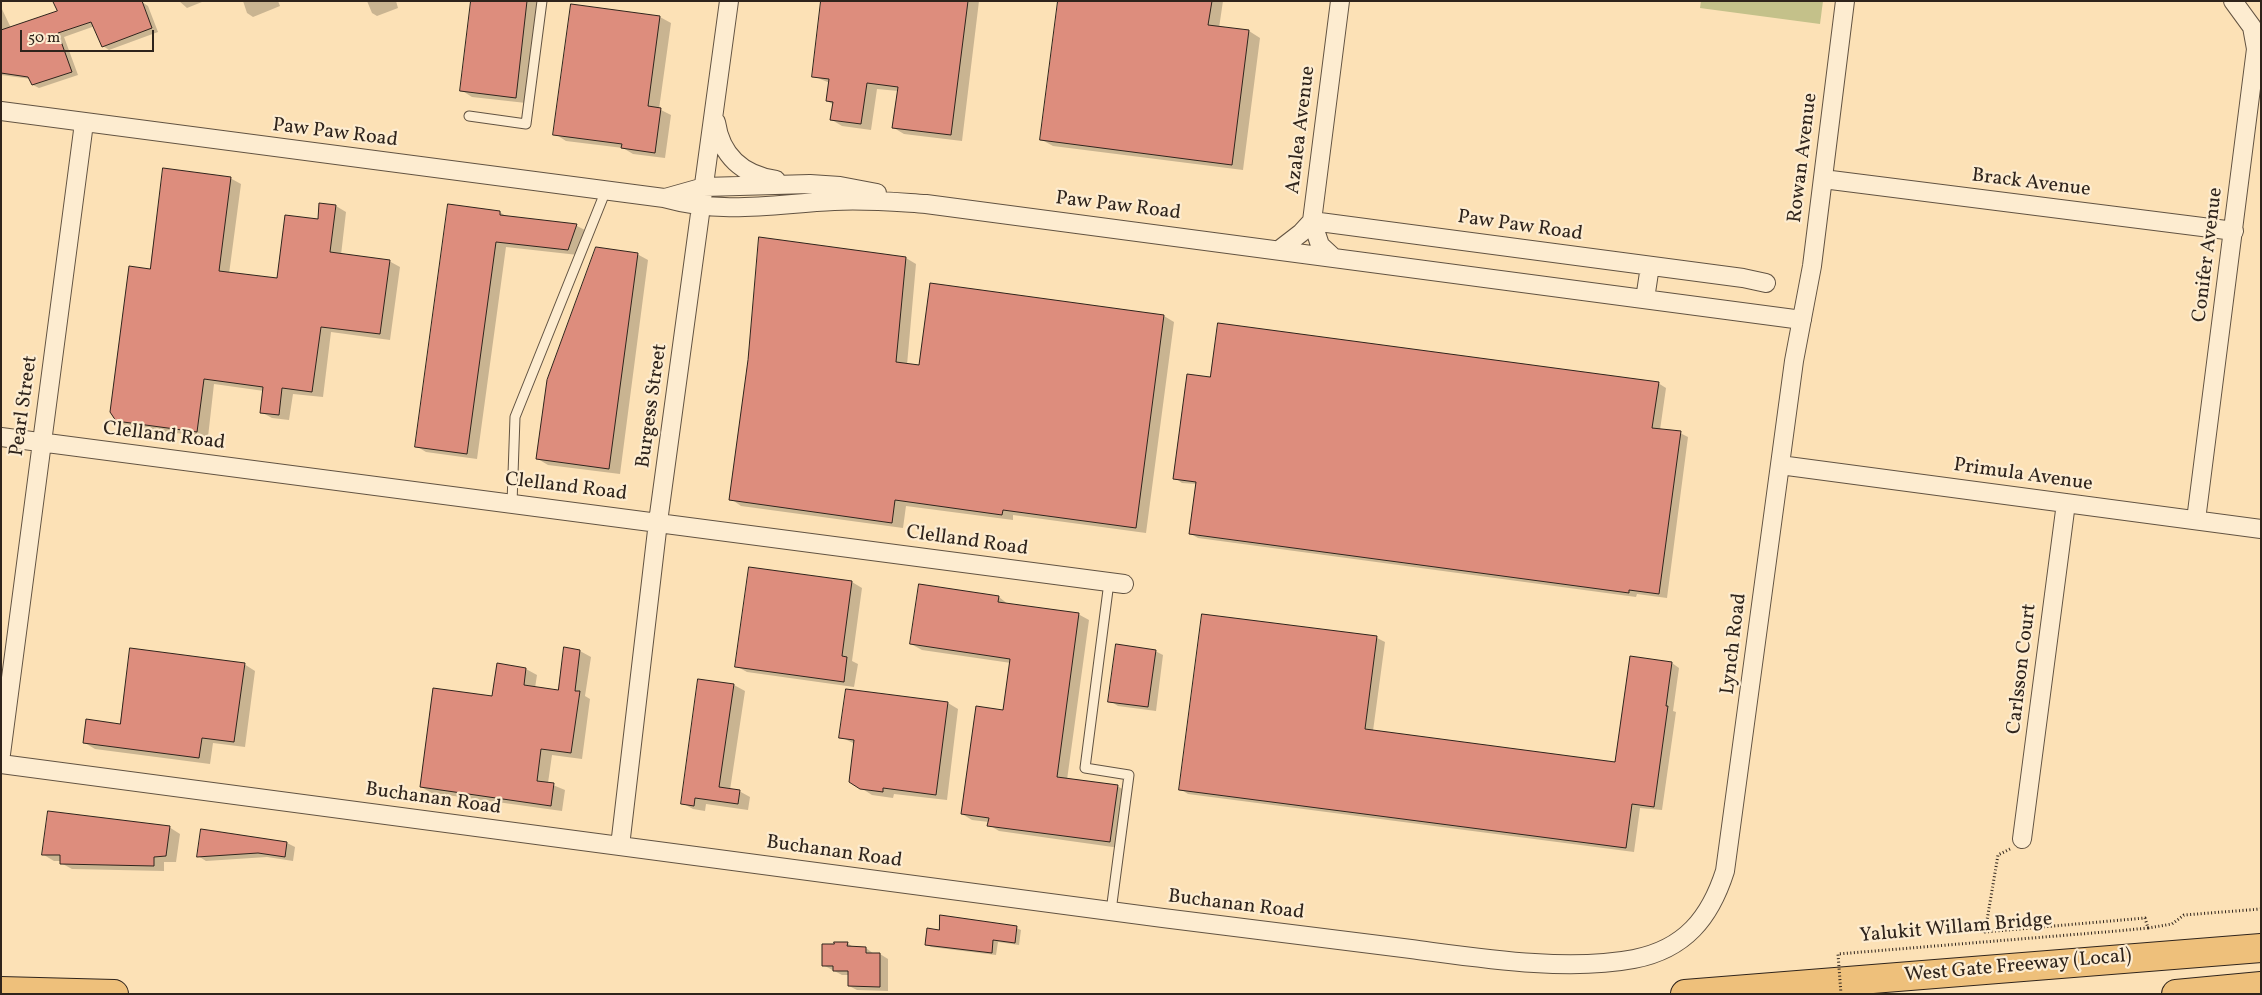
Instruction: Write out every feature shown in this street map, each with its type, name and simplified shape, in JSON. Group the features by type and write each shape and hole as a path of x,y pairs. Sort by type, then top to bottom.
{"highway":[{"name":"West Gate Freeway (Local)","path":"1685,994 2261,948"},
{"path":"2176,994 2261,986"},
{"path":"1,991 114,994"}],"street":[{"name":"Burgess Street","path":"620,846 658,522 729,1"},
{"name":"Azalea Avenue","path":"1279,250 1301,233 1312,221 1340,1"},
{"name":"Rowan Avenue","path":"1802,320 1812,266 1845,1"},
{"name":"Conifer Avenue","path":"2196,520 2234,231 2256,41 2252,27 2233,1"},
{"path":"715,99 718,134 726,152 736,164 747,172 763,178 810,184"},
{"name":"Paw Paw Road","path":"1,111 606,190 664,198 701,207 754,208 847,200 926,204 1802,320"},
{"name":"Pearl Street","path":"1,754 84,123"},
{"name":"Brack Avenue","path":"1823,179 2234,231"},
{"name":"Paw Paw Road","path":"664,198 704,187 810,184 857,188 926,204"},
{"path":"1312,221 1318,241 1324,251 1334,257"},
{"name":"Paw Paw Road","path":"1312,221 1766,283"},
{"path":"1645,299 1650,266"},
{"name":"Lynch Road","path":"1662,950 1685,936 1702,920 1712,906 1725,871 1794,361 1802,320"},
{"name":"Clelland Road","path":"1,437 1117,583"},
{"name":"Primula Avenue","path":"1780,465 2261,529"},
{"name":"Carlsson Court","path":"2022,840 2066,503"},
{"name":"Buchanan Road","path":"1,764 1111,911 1507,961 1608,961 1635,958 1662,950"}],"lane":[{"path":"469,116 526,124 542,1"},
{"path":"512,503 515,417 606,190"},
{"path":"1111,911 1129,775 1085,768 1117,583"}],"path":[{"path":"2022,840 2006,853 1998,855 1985,932 2145,918 2148,928 2172,924 2184,915 2261,909"},
{"name":"Yalukit Willam Bridge","path":"1842,994 1838,954 2148,928"}],"shaded area":[{"path":"1701,1 1823,1 1820,24 1700,8"}],"building":[{"path":"53,1 142,1 152,28 102,47 91,22 58,33 72,72 32,85 28,77 1,73 1,30 57,11"},
{"path":"471,1 527,1 516,98 460,91"},
{"path":"821,1 968,1 951,135 892,128 898,87 867,83 861,124 830,120 833,102 826,101 829,79 812,77"},
{"path":"1058,1 1212,1 1208,25 1249,30 1232,165 1040,140"},
{"path":"571,4 660,16 648,106 661,108 655,153 621,148 622,144 553,135"},
{"path":"163,168 231,177 219,271 277,278 285,215 318,219 319,203 336,205 330,252 390,260 380,334 321,327 312,392 282,388 279,415 260,413 263,387 204,379 197,432 116,421 110,412 129,266 150,269"},
{"path":"448,204 500,211 500,215 577,224 568,250 496,242 467,454 415,447"},
{"path":"759,237 906,257 896,362 919,365 930,283 1164,315 1136,528 1003,510 1002,515 895,500 892,523 729,500 748,360"},
{"path":"596,247 638,253 609,469 536,459 547,380"},
{"path":"1218,323 1659,382 1652,428 1681,431 1659,594 1629,590 1629,593 1189,534 1196,482 1173,479 1187,374 1210,377"},
{"path":"749,567 852,581 842,656 847,657 844,682 735,667"},
{"path":"919,584 999,596 998,602 1079,613 1057,777 1118,785 1110,842 987,826 989,818 961,814 976,706 1003,710 1010,659 910,644"},
{"path":"1202,614 1377,636 1365,729 1615,762 1630,656 1672,662 1654,807 1632,804 1626,848 1179,790"},
{"path":"1116,644 1156,650 1148,707 1108,702"},
{"path":"564,647 580,650 575,691 580,691 571,753 541,749 537,781 554,783 551,806 420,787 433,688 492,696 497,663 526,668 524,685 558,690"},
{"path":"130,648 245,663 234,742 202,738 199,758 83,743 86,719 120,724"},
{"path":"698,679 734,684 719,787 740,790 738,804 695,798 694,806 681,804"},
{"path":"846,689 948,702 936,795 883,788 883,792 860,789 849,782 854,740 839,738"},
{"path":"48,811 170,826 166,856 154,857 154,866 60,864 60,855 42,855"},
{"path":"201,829 287,842 285,857 258,853 197,857"},
{"path":"940,915 1017,926 1015,943 993,940 992,953 925,945 927,928 939,930"},
{"path":"834,942 848,942 847,946 866,947 866,953 880,953 880,987 848,986 848,971 833,971 833,966 822,966 822,944 834,944"}]}
